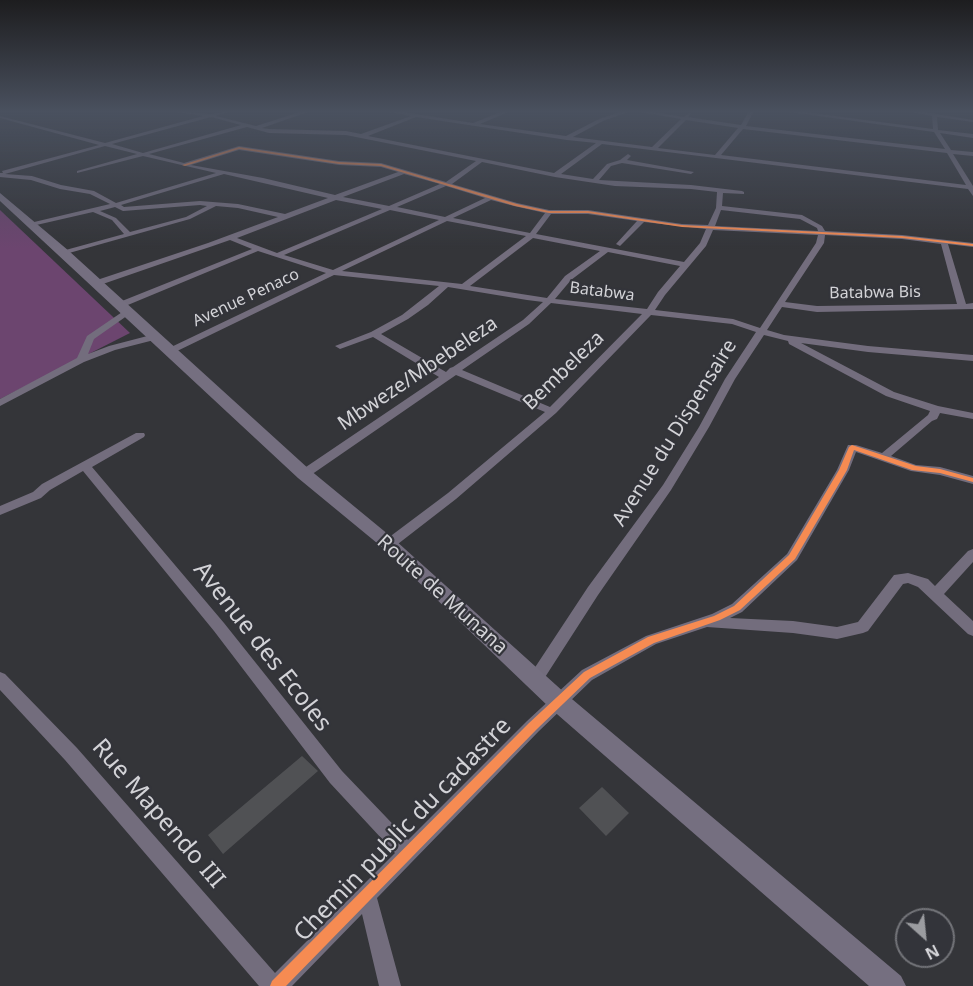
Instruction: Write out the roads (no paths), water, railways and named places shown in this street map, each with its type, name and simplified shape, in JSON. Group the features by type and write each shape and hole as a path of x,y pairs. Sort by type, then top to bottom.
{"main road":[{"name":"Route de Munana","path":"0,196 65,253 304,474 389,544 558,701 891,986"}],"street":[{"path":"0,174 61,157"},
{"path":"79,172 135,157"},
{"path":"156,157 385,208 686,265"},
{"path":"184,165 209,157"},
{"path":"298,157 331,162 375,164 448,183 516,205 549,212 588,212 709,228 902,237 973,245"},
{"path":"461,157 594,181 742,193"},
{"path":"555,175 583,157"},
{"path":"594,181 609,165 626,157"},
{"path":"716,157 971,188"},
{"path":"952,157 964,174 973,195"},
{"path":"622,160 691,171"},
{"path":"280,254 448,183 480,161"},
{"path":"97,283 287,218 405,171"},
{"path":"32,224 160,193 223,172"},
{"path":"0,174 32,178 60,188 93,192 112,206 128,210 179,203 215,204 249,208 287,218"},
{"name":"Bembeleza","path":"389,544 452,496 552,411 648,313 703,244 719,208 720,190"},
{"path":"160,193 179,203"},
{"name":"Avenue Penaco","path":"170,351 492,197"},
{"path":"65,253 188,218 215,204"},
{"path":"719,208 802,217 820,227 822,234"},
{"path":"93,210 114,219 129,235"},
{"path":"463,287 532,235 549,212"},
{"path":"620,244 642,220"},
{"name":"Avenue du Dispensaire","path":"535,680 593,591 667,486 704,428 730,379 820,243 822,234"},
{"name":"Batabwa","path":"231,238 334,273 446,284 549,301 733,322 783,338 868,349 973,358"},
{"path":"944,242 962,306"},
{"path":"81,360 90,338 124,308 258,249"},
{"name":"Mbweze/Mbebeleza","path":"304,474 449,373 511,333 535,315 568,278 606,250"},
{"path":"340,346 374,334 419,308 446,284"},
{"name":"Batabwa Bis","path":"778,304 824,309 973,306"},
{"path":"374,334 449,373 552,411"},
{"path":"0,403 81,360 112,348 155,337"},
{"path":"783,338 890,394 936,409 970,416"},
{"path":"936,409 933,417 885,456 915,468 940,471 973,480"},
{"path":"0,511 37,495 46,487 140,435"},
{"name":"Chemin public du cadastre","path":"275,986 367,896 558,701 587,675 651,640 737,608 792,557 843,471 852,447 885,456"},
{"name":"Avenue des Ecoles","path":"84,465 219,627 336,777 408,854"},
{"path":"936,594 973,554"},
{"path":"703,622 793,627 837,633 863,627 899,579 908,578 923,583 973,630"},
{"name":"Rue Mapendo III","path":"0,679 71,754 275,986"},
{"path":"367,896 390,986"}]}
